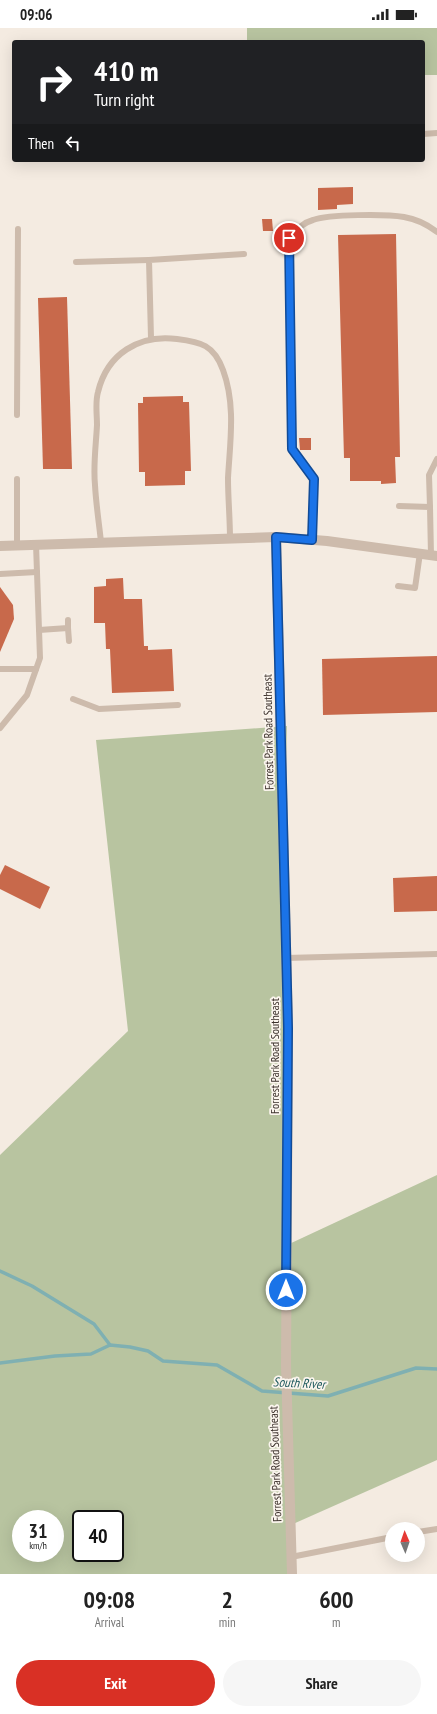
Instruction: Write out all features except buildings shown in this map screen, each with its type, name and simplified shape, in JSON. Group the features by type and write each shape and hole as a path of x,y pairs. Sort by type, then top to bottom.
{"street":[{"path":"0,546 276,537 434,555"},
{"name":"Forrest Park Road Southeast","path":"276,537 288,1028 286,1366 292,1574"}],"lane":[{"path":"425,134 437,133"},
{"path":"312,540 314,479 292,449 289,238 303,224 326,217 406,217 428,225 437,232"},
{"path":"17,415 18,228"},
{"path":"76,262 149,260 244,254"},
{"path":"149,260 151,338"},
{"path":"101,542 95,484 98,392 111,363 122,352 134,344 151,338 172,338 199,342 211,349 223,369 228,388 232,433 228,479 230,538"},
{"path":"434,555 429,475 437,460"},
{"path":"17,479 17,545"},
{"path":"398,506 430,507"},
{"path":"0,728 27,695 40,658 36,544"},
{"path":"398,586 415,588 420,554"},
{"path":"0,574 37,572"},
{"path":"68,620 69,641"},
{"path":"39,630 68,628"},
{"path":"0,669 36,669"},
{"path":"74,699 99,709 178,705"},
{"path":"286,958 437,954"},
{"path":"425,1531 437,1529"},
{"path":"291,1557 385,1538"}],"green space":[{"path":"247,28 437,28 437,75 425,75 425,40 247,40"},
{"path":"287,726 282,952 287,1245 437,1175 437,1460 293,1524 294,1574 0,1574 0,1155 128,1031 96,740"}],"waterway":[{"name":"South River","path":"0,1271 32,1286 94,1324 110,1345"},
{"name":"South River","path":"0,1363 55,1356 91,1354 110,1345 130,1347 148,1351 163,1361 217,1365 262,1391 328,1396 416,1368 437,1369"}],"route":[{"path":"286,1290 288,1028 276,537 312,540 314,479 292,449 289,238"}]}
